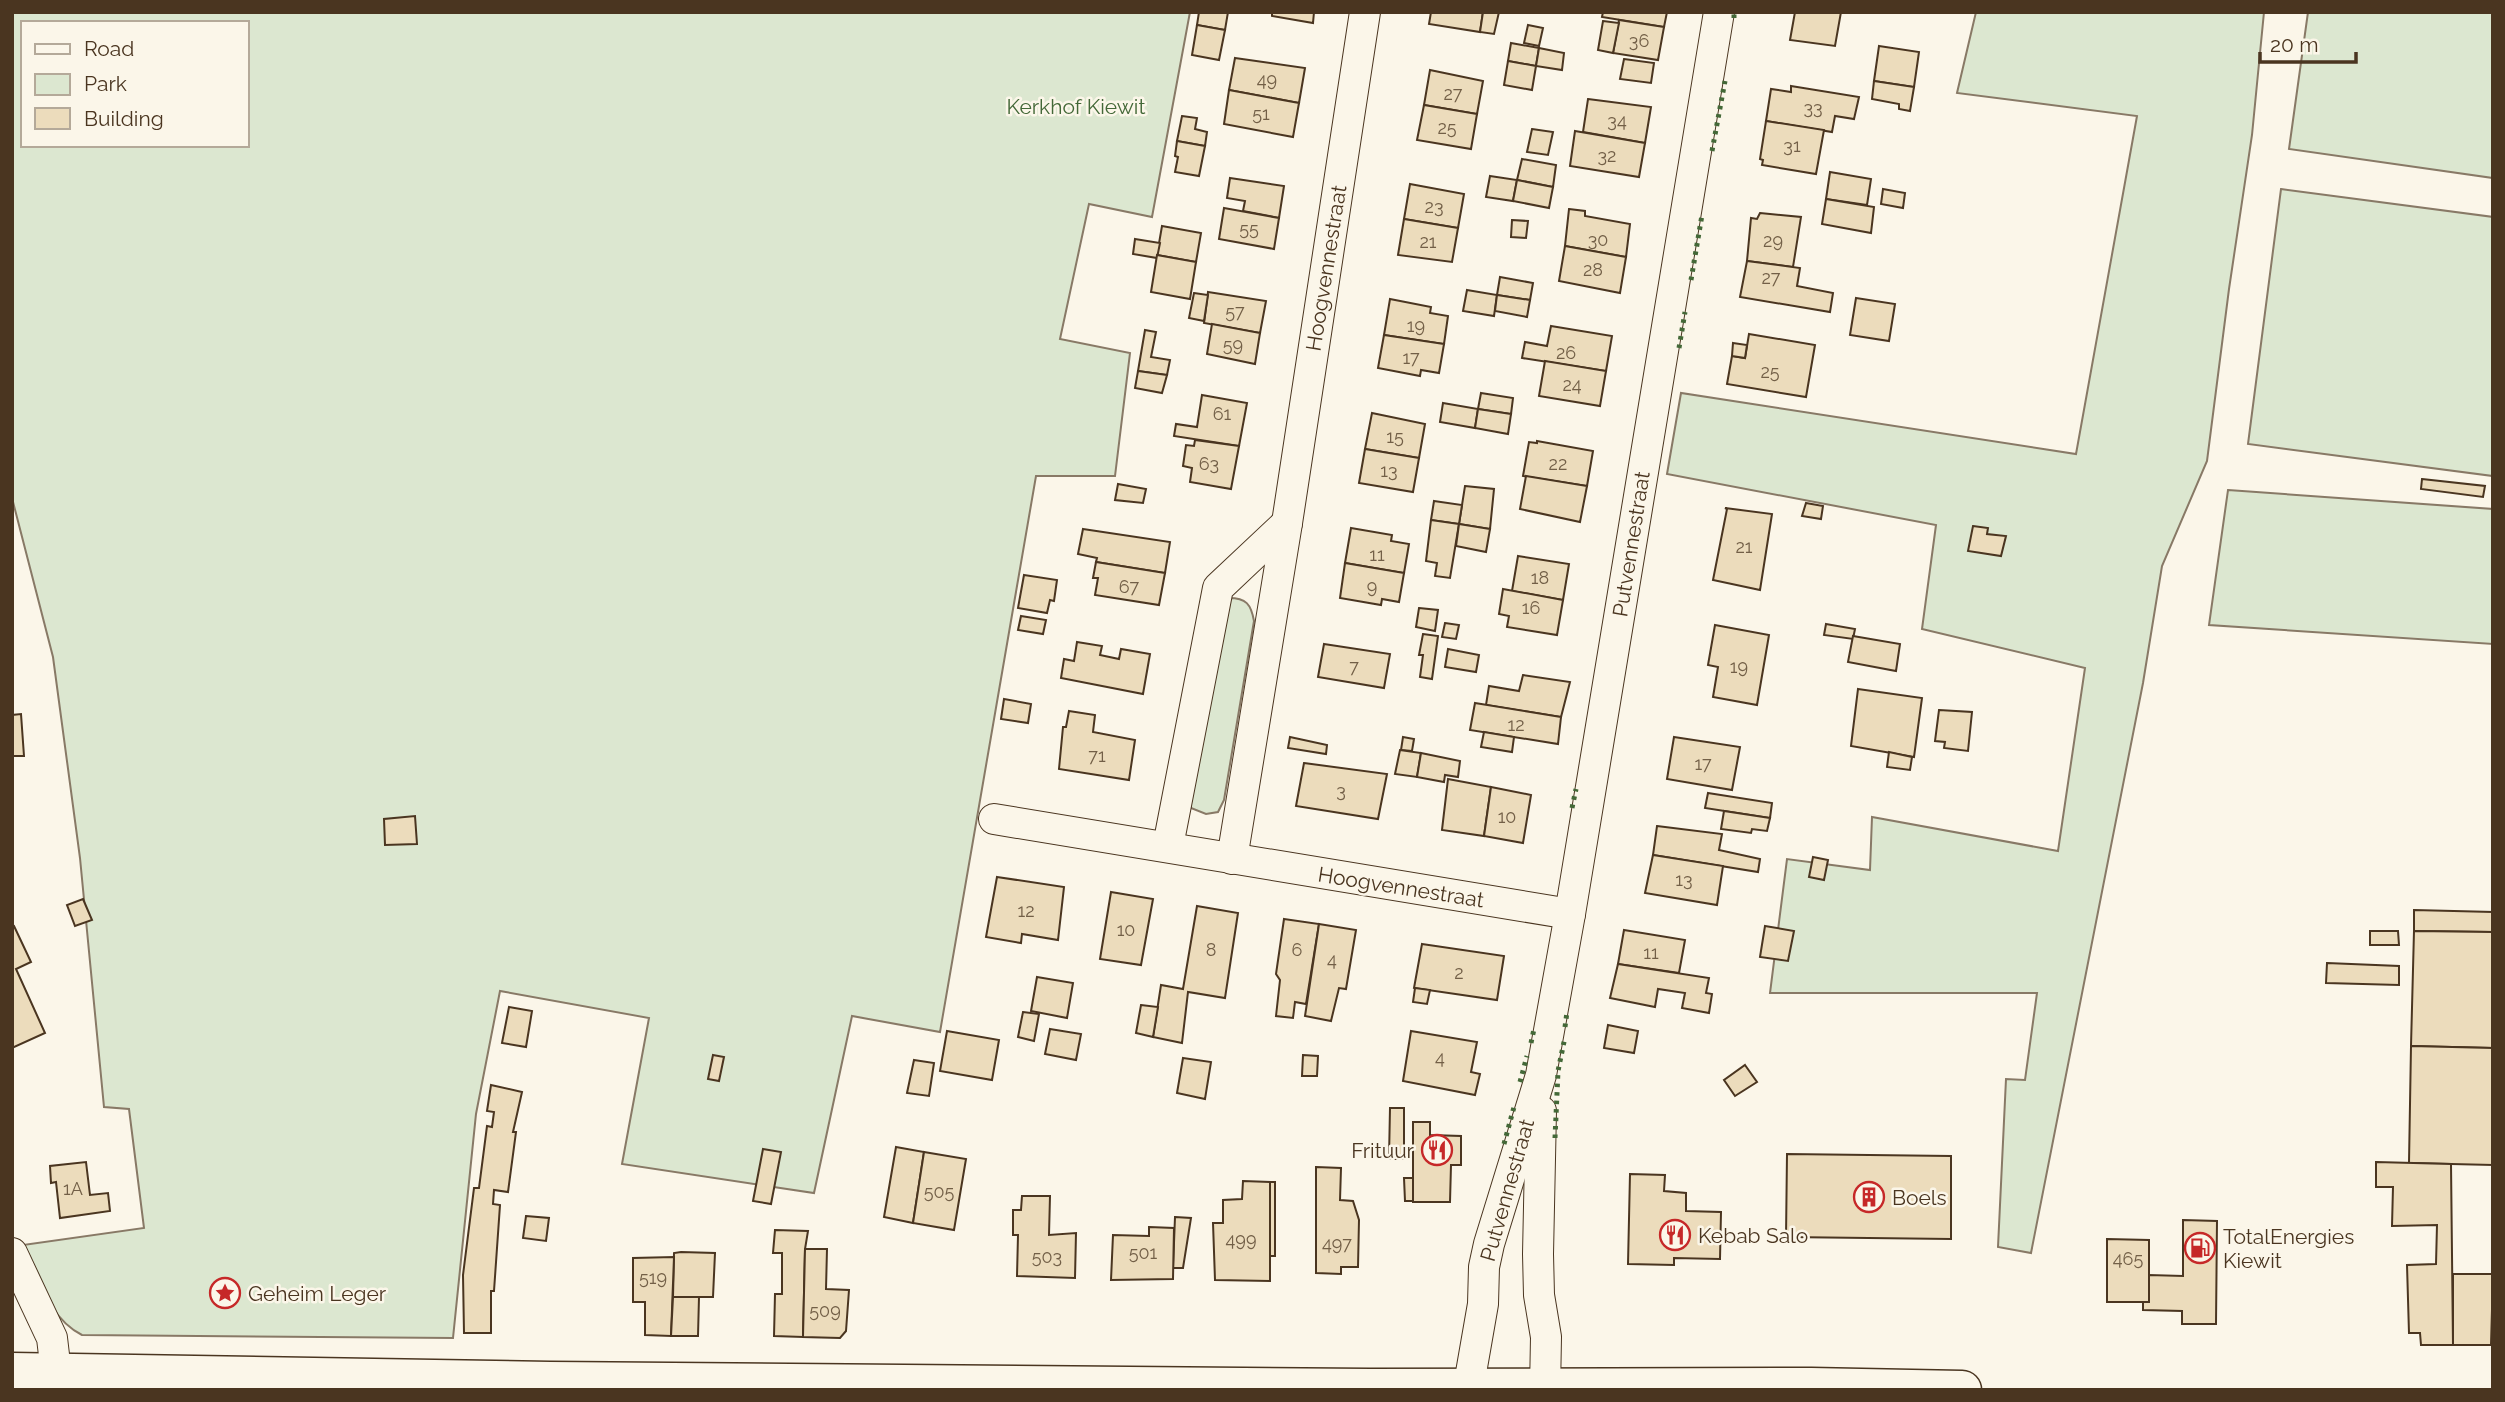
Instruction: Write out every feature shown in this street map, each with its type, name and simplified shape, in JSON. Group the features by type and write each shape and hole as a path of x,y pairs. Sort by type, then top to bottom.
{"main road":[{"path":"12,1372 564,1381 1468,1389 1811,1387 1962,1390"}],"street":[{"name":"Hoogvennestraat","path":"1232,859 1287,523 1365,12"},
{"name":"Putvennestraat","path":"1468,1389 1483,1304 1484,1267 1489,1244 1541,1075 1719,12"},
{"path":"1168,846 1218,588 1287,523"},
{"name":"Hoogvennestraat","path":"995,819 1570,914"},
{"name":"Putvennestraat","path":"1541,1075 1538,1254 1539,1295 1546,1337 1545,1389"},
{"path":"12,1253 51,1338 57,1372"}],"green space":[{"name":"Kerkhof Kiewit","path":"12,12 1190,12 1152,217 1089,204 1060,339 1130,353 1115,476 1036,476 940,1032 852,1016 814,1193 622,1164 649,1018 500,991 476,1114 453,1338 82,1335 71,1328 61,1319 46,1296 23,1245 144,1228 129,1109 104,1107 80,858 53,657 12,498"},
{"path":"1976,12 2264,12 2252,135 2207,461 2162,566 2143,683 2031,1253 1998,1247 2006,1079 2025,1080 2037,993 1770,993 1787,859 1870,870 1872,817 2058,851 2085,668 1922,629 1936,525 1667,474 1681,393 2076,454 2137,116 1957,93"},
{"path":"2308,12 2493,12 2493,178 2289,149"},
{"path":"2281,189 2493,217 2493,476 2248,444"},
{"path":"2228,490 2493,509 2493,644 2209,625"},
{"path":"1229,598 1247,603 1254,621 1224,800 1218,812 1206,814 1191,808 1189,799"}],"building":[{"path":"1199,12 1228,12 1225,30 1197,25"},
{"path":"1272,12 1314,12 1313,23 1272,16"},
{"path":"1431,12 1483,12 1480,32 1429,24"},
{"path":"1483,12 1499,12 1494,34 1480,32"},
{"path":"1603,12 1667,12 1664,27 1602,17"},
{"path":"1795,12 1841,12 1835,46 1790,40"},
{"path":"1619,20 1664,27 1658,60 1613,53"},
{"path":"1603,21 1619,23 1613,53 1598,50"},
{"path":"1197,25 1225,30 1219,60 1192,55"},
{"path":"1528,25 1543,28 1539,46 1524,43"},
{"path":"1511,43 1539,48 1536,66 1508,61"},
{"path":"1879,46 1919,52 1914,87 1874,81"},
{"path":"1539,48 1564,53 1562,70 1536,66"},
{"path":"1235,58 1305,68 1299,103 1229,90"},
{"path":"1624,59 1654,63 1651,83 1620,79"},
{"path":"1508,61 1536,66 1532,90 1504,85"},
{"path":"1430,70 1483,81 1477,114 1424,105"},
{"path":"1874,81 1914,87 1910,111 1899,109 1899,104 1872,99"},
{"path":"1791,86 1859,97 1854,119 1835,116 1832,132 1766,121 1771,89 1791,92"},
{"path":"1229,90 1299,103 1293,137 1224,124"},
{"path":"1588,99 1651,107 1645,143 1583,132"},
{"path":"1424,105 1477,114 1471,149 1417,140"},
{"path":"1182,116 1197,118 1195,129 1207,132 1205,146 1177,141"},
{"path":"1766,121 1824,130 1816,174 1762,165 1763,160 1760,159"},
{"path":"1532,129 1553,132 1548,155 1527,152"},
{"path":"1575,131 1645,143 1639,177 1570,166"},
{"path":"1177,141 1205,146 1199,176 1175,172"},
{"path":"1522,159 1556,165 1553,187 1517,180"},
{"path":"1830,172 1871,179 1867,205 1826,199"},
{"path":"1490,176 1517,180 1513,201 1486,197"},
{"path":"1230,178 1284,186 1279,218 1243,211 1245,201 1227,198"},
{"path":"1517,180 1553,187 1549,208 1513,201"},
{"path":"1410,184 1464,194 1458,228 1404,219"},
{"path":"1883,189 1905,193 1903,208 1881,204"},
{"path":"1826,199 1874,207 1871,233 1822,224"},
{"path":"1224,208 1279,218 1274,249 1219,239"},
{"path":"1569,209 1585,211 1585,216 1630,224 1626,257 1565,246"},
{"path":"1760,213 1801,217 1793,267 1747,261 1751,218 1757,219"},
{"path":"1404,219 1458,228 1452,262 1398,255"},
{"path":"1512,220 1528,221 1526,238 1511,237"},
{"path":"1162,226 1201,233 1196,262 1157,255"},
{"path":"1135,239 1160,243 1157,258 1133,254"},
{"path":"1565,246 1626,257 1620,293 1559,281"},
{"path":"1157,255 1196,262 1190,299 1151,292"},
{"path":"1747,261 1800,268 1797,286 1833,293 1830,312 1740,297"},
{"path":"1500,277 1533,283 1530,300 1497,295"},
{"path":"1467,290 1497,295 1494,316 1463,311"},
{"path":"1208,292 1266,301 1260,333 1204,323"},
{"path":"1194,293 1208,295 1204,321 1189,318"},
{"path":"1497,295 1530,300 1527,317 1495,311"},
{"path":"1856,298 1895,304 1889,341 1850,335"},
{"path":"1390,299 1431,307 1430,313 1448,316 1444,344 1384,335"},
{"path":"1212,324 1260,333 1255,364 1207,354"},
{"path":"1551,326 1612,336 1606,371 1522,358 1525,342 1547,346"},
{"path":"1145,330 1156,332 1151,357 1170,360 1167,375 1138,371"},
{"path":"1749,334 1815,345 1806,397 1727,384 1732,356 1745,358"},
{"path":"1384,335 1444,344 1439,373 1421,370 1420,376 1378,368"},
{"path":"1733,343 1747,345 1745,358 1732,356"},
{"path":"1545,361 1606,371 1600,406 1539,396"},
{"path":"1138,371 1167,375 1162,393 1135,388"},
{"path":"1481,393 1513,398 1511,414 1478,409"},
{"path":"1202,395 1247,403 1239,446 1174,436 1176,424 1197,427"},
{"path":"1443,403 1478,409 1475,428 1440,422"},
{"path":"1478,409 1511,414 1508,434 1475,428"},
{"path":"1372,413 1425,424 1419,458 1365,449"},
{"path":"1195,440 1239,446 1231,489 1190,482 1192,468 1183,466 1186,445 1194,446"},
{"path":"1537,441 1593,451 1587,486 1523,476 1529,442"},
{"path":"1365,449 1419,458 1413,492 1359,483"},
{"path":"1526,476 1587,486 1580,522 1520,509"},
{"path":"2422,479 2485,486 2483,497 2421,489"},
{"path":"1118,484 1146,489 1143,503 1115,500"},
{"path":"1465,486 1494,489 1490,529 1459,524"},
{"path":"1434,501 1462,505 1459,524 1431,520"},
{"path":"1806,503 1823,506 1821,519 1802,516"},
{"path":"1725,508 1772,514 1760,590 1713,580 1727,509"},
{"path":"1431,520 1459,524 1450,578 1435,576 1437,563 1426,561"},
{"path":"1459,524 1490,529 1486,552 1456,546"},
{"path":"1973,526 1988,528 1987,534 2006,536 2001,556 1968,551"},
{"path":"1351,528 1392,535 1391,541 1409,544 1404,573 1345,563"},
{"path":"1083,529 1170,542 1165,573 1096,562 1097,558 1078,554"},
{"path":"1518,556 1569,564 1563,600 1512,591"},
{"path":"1096,562 1165,573 1159,605 1095,595 1098,578 1093,578"},
{"path":"1345,563 1404,573 1399,602 1382,599 1381,605 1340,598"},
{"path":"1024,575 1057,580 1054,601 1050,600 1047,613 1018,608"},
{"path":"1503,589 1563,600 1557,635 1507,627 1509,616 1499,614"},
{"path":"1419,608 1438,610 1435,631 1416,627"},
{"path":"1021,616 1046,620 1043,634 1018,630"},
{"path":"1445,623 1459,625 1456,639 1442,637"},
{"path":"1826,624 1855,629 1853,639 1824,635"},
{"path":"1715,625 1769,635 1757,705 1713,697 1718,667 1708,665"},
{"path":"1423,634 1438,636 1432,679 1420,677 1423,655 1419,655"},
{"path":"1853,636 1900,644 1896,671 1848,662"},
{"path":"1077,642 1102,646 1100,655 1119,659 1121,649 1150,654 1143,694 1061,678 1064,659 1074,661"},
{"path":"1324,644 1390,654 1384,688 1318,677"},
{"path":"1448,649 1479,655 1476,672 1445,667"},
{"path":"1523,675 1570,682 1561,717 1486,705 1489,686 1519,691"},
{"path":"1858,689 1922,698 1914,757 1851,746"},
{"path":"1004,699 1031,704 1028,723 1001,719"},
{"path":"1475,703 1561,717 1558,744 1470,730"},
{"path":"1939,710 1972,712 1968,751 1944,748 1945,742 1935,741"},
{"path":"1069,711 1095,715 1093,732 1135,740 1129,780 1059,769 1063,727 1066,727"},
{"path":"21,714 24,756 12,756 12,715"},
{"path":"1484,732 1514,737 1512,752 1481,747"},
{"path":"1290,737 1327,745 1326,754 1288,748"},
{"path":"1403,737 1414,739 1412,751 1401,750"},
{"path":"1674,737 1740,747 1732,790 1667,779"},
{"path":"1400,750 1421,753 1417,777 1395,774"},
{"path":"1889,752 1912,757 1910,770 1887,767"},
{"path":"1421,753 1460,761 1458,777 1445,775 1444,782 1417,777"},
{"path":"1304,763 1387,774 1378,819 1296,806"},
{"path":"1448,779 1491,787 1484,836 1442,830"},
{"path":"1491,787 1531,795 1523,843 1484,836"},
{"path":"1708,793 1772,803 1770,818 1705,808"},
{"path":"1724,811 1770,818 1767,831 1752,829 1751,833 1721,829"},
{"path":"415,816 417,844 385,845 384,819"},
{"path":"1657,826 1722,834 1719,850 1760,859 1758,872 1653,855"},
{"path":"1653,855 1723,866 1717,905 1645,893"},
{"path":"1813,857 1828,860 1824,880 1809,877"},
{"path":"997,877 1064,887 1058,940 1022,934 1021,943 986,937"},
{"path":"1111,892 1153,899 1141,965 1100,959"},
{"path":"83,899 92,920 75,926 67,905"},
{"path":"1197,906 1238,913 1225,998 1188,992 1182,1043 1153,1037 1161,985 1183,989"},
{"path":"2414,910 2493,912 2493,932 2414,931"},
{"path":"1284,919 1319,924 1306,1004 1295,1002 1293,1018 1276,1016 1280,980 1276,974"},
{"path":"1319,924 1356,930 1346,989 1339,988 1331,1021 1305,1016"},
{"path":"14,926 31,962 16,969 45,1033 12,1048 12,927"},
{"path":"1765,926 1794,931 1788,961 1760,957"},
{"path":"1624,930 1685,940 1679,973 1618,964"},
{"path":"2370,931 2398,931 2399,945 2370,945"},
{"path":"2414,931 2493,932 2493,1048 2411,1046"},
{"path":"1422,944 1504,956 1497,1000 1414,988"},
{"path":"2327,963 2399,966 2399,985 2326,983"},
{"path":"1618,964 1709,978 1706,993 1712,994 1709,1013 1682,1008 1685,993 1658,989 1655,1007 1610,998"},
{"path":"1037,977 1073,983 1067,1018 1031,1011"},
{"path":"1415,988 1430,990 1427,1004 1413,1002"},
{"path":"1141,1005 1158,1007 1153,1037 1136,1033"},
{"path":"509,1007 532,1011 526,1047 502,1043"},
{"path":"1023,1012 1039,1014 1034,1041 1018,1037"},
{"path":"1608,1025 1638,1031 1634,1053 1604,1048"},
{"path":"1050,1029 1081,1034 1076,1060 1045,1054"},
{"path":"947,1031 999,1040 992,1080 940,1071"},
{"path":"1411,1031 1477,1042 1471,1072 1480,1074 1475,1095 1403,1081"},
{"path":"2411,1046 2493,1048 2493,1165 2409,1163"},
{"path":"713,1055 724,1057 719,1081 708,1079"},
{"path":"1303,1055 1318,1056 1317,1076 1302,1076"},
{"path":"1183,1058 1211,1062 1205,1099 1177,1093"},
{"path":"914,1060 934,1063 929,1096 907,1093"},
{"path":"1745,1065 1757,1082 1735,1096 1724,1080"},
{"path":"491,1085 522,1092 513,1132 516,1132 508,1192 494,1190 493,1204 500,1205 494,1291 491,1291 491,1333 464,1333 463,1275 474,1188 479,1188 487,1126 492,1127 494,1112 487,1111"},
{"path":"1390,1108 1404,1108 1404,1159 1389,1159"},
{"name":"Frituur","path":"1413,1122 1430,1122 1430,1135 1461,1136 1461,1165 1451,1165 1450,1202 1413,1202"},
{"path":"896,1147 924,1152 913,1223 884,1217"},
{"path":"763,1149 781,1152 771,1204 753,1201"},
{"path":"924,1152 966,1159 954,1230 913,1223"},
{"name":"Boels","path":"1787,1154 1951,1156 1951,1239 1786,1237"},
{"path":"86,1162 90,1195 108,1193 110,1211 60,1218 56,1182 51,1183 50,1166"},
{"path":"2376,1162 2451,1164 2453,1345 2421,1345 2420,1333 2409,1333 2407,1265 2436,1264 2437,1225 2392,1226 2393,1187 2376,1187"},
{"path":"1316,1167 1341,1168 1340,1200 1353,1201 1359,1220 1358,1267 1341,1267 1341,1274 1316,1273"},
{"name":"Kebab Salo","path":"1630,1174 1665,1175 1664,1191 1686,1193 1686,1211 1721,1212 1720,1259 1674,1258 1674,1265 1628,1264"},
{"path":"1404,1178 1413,1178 1413,1201 1405,1201"},
{"path":"1243,1181 1270,1182 1270,1281 1215,1280 1213,1223 1223,1223 1223,1200 1242,1199"},
{"path":"1270,1182 1275,1182 1275,1256 1270,1256"},
{"path":"1022,1196 1050,1196 1049,1235 1076,1233 1075,1278 1017,1276 1018,1235 1013,1235 1013,1210 1021,1210"},
{"path":"526,1216 549,1218 546,1241 523,1238"},
{"path":"1175,1217 1191,1218 1183,1268 1173,1268"},
{"name":"TotalEnergies Kiewit","path":"2183,1220 2217,1221 2216,1324 2182,1324 2182,1311 2143,1310 2143,1302 2149,1302 2149,1275 2183,1276"},
{"path":"1149,1227 1174,1228 1173,1279 1111,1280 1113,1235 1149,1236"},
{"path":"775,1230 808,1231 805,1249 803,1337 774,1336 775,1294 782,1294 782,1253 773,1253"},
{"path":"2107,1239 2149,1240 2149,1302 2107,1302"},
{"path":"805,1249 827,1249 826,1289 849,1290 846,1331 840,1338 803,1337"},
{"path":"674,1253 715,1253 713,1297 673,1297"},
{"path":"674,1257 671,1336 645,1335 645,1302 633,1302 633,1258"},
{"path":"2453,1274 2493,1274 2491,1345 2453,1345"},
{"path":"673,1297 699,1297 698,1336 671,1336"}],"hedge":[{"path":"1734,12 1734,18"},
{"path":"1712,151 1725,81"},
{"path":"1691,280 1702,215"},
{"path":"1679,348 1685,312"},
{"path":"1572,808 1576,789"},
{"path":"1565,1027 1567,1012"},
{"path":"1531,1043 1534,1029"},
{"path":"1555,1138 1558,1071 1565,1037"},
{"path":"1520,1082 1527,1056"},
{"path":"1504,1144 1514,1107"}],"place":[{"name":"Frituur","path":"1437,1150"},
{"name":"Boels","path":"1869,1197"},
{"name":"Kebab Salo","path":"1675,1235"},
{"name":"TotalEnergies Kiewit","path":"2200,1248"},
{"name":"Geheim Leger","path":"225,1293"}]}
